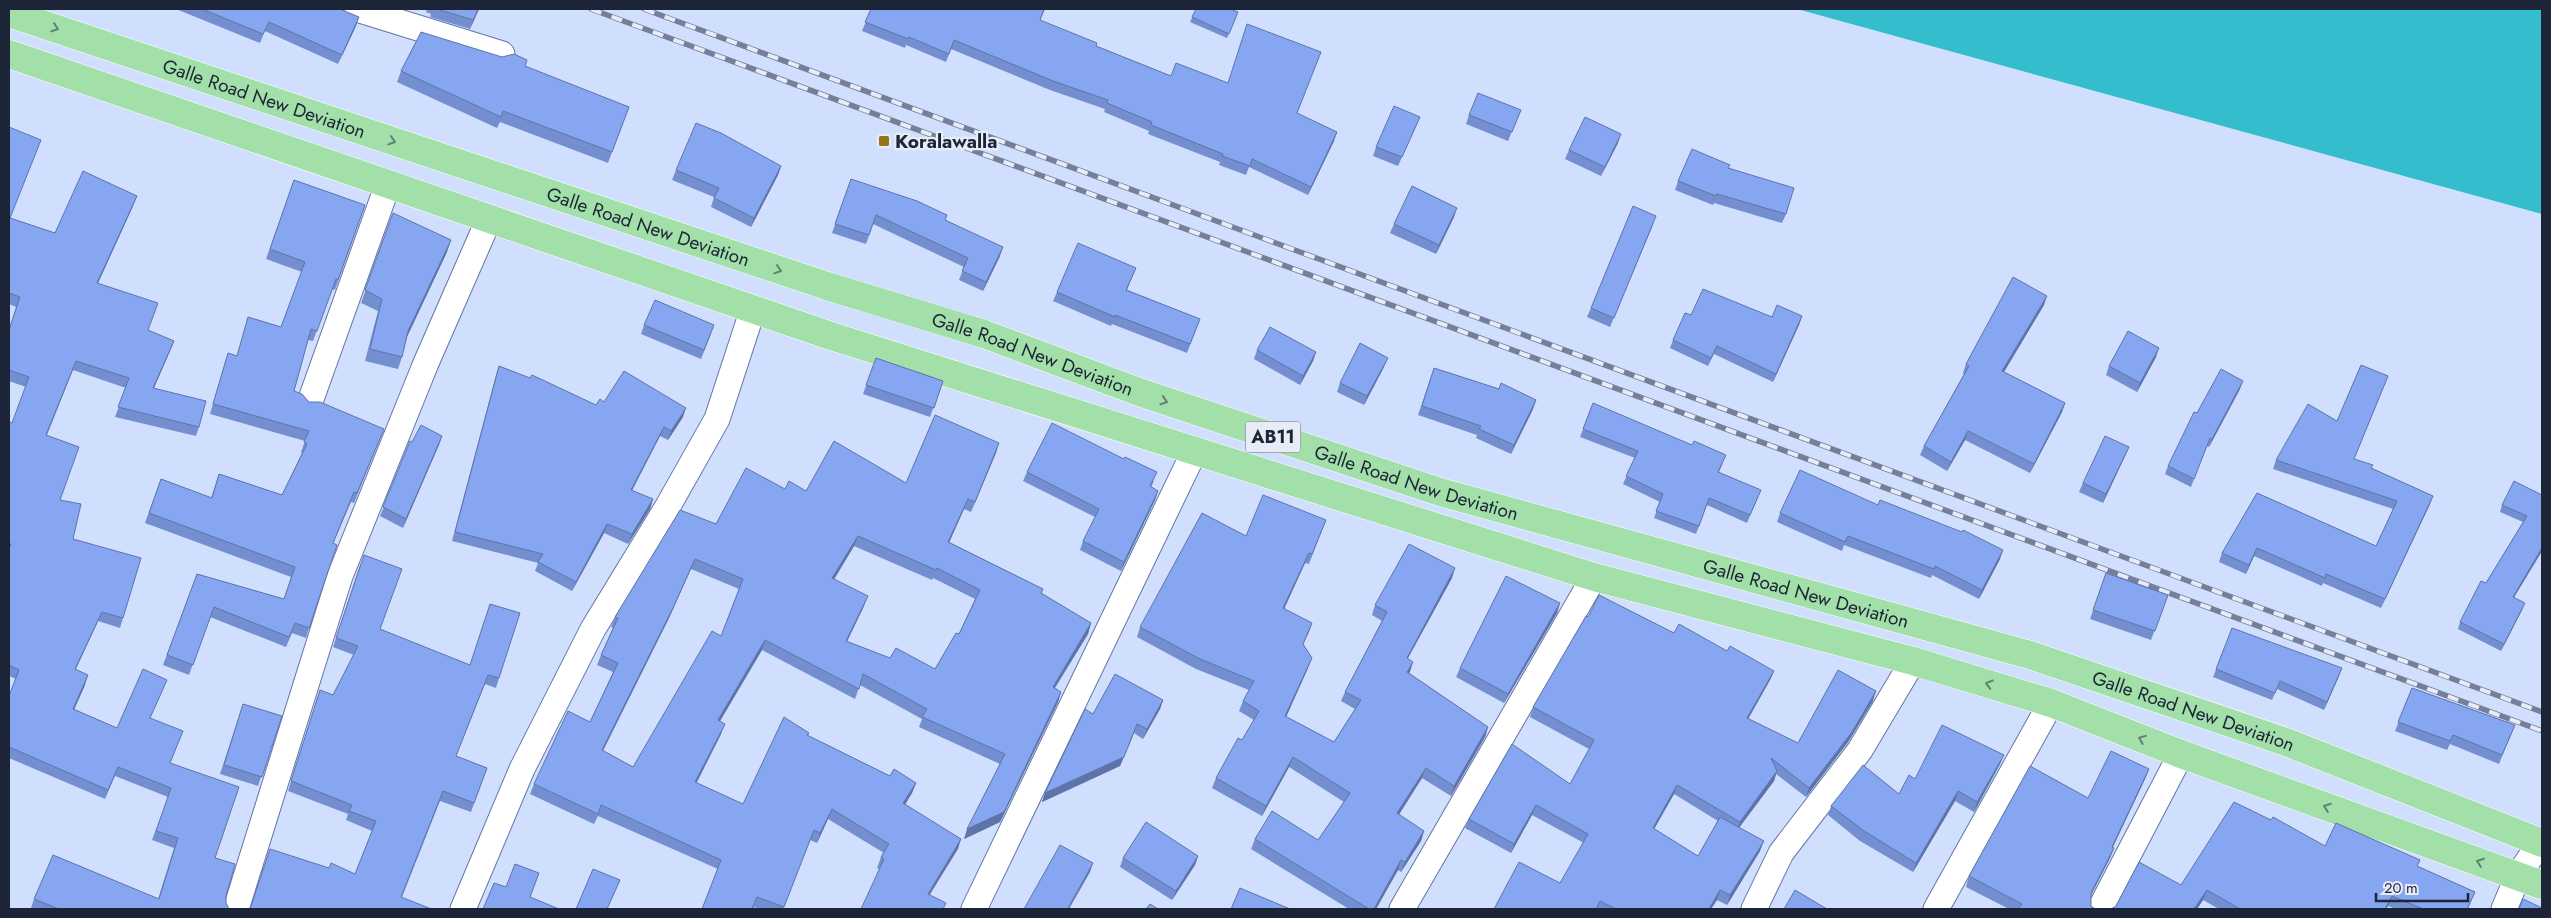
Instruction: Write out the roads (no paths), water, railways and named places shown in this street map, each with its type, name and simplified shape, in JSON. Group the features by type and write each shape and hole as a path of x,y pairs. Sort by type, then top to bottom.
{"main road":[{"name":"Galle Road New Deviation","path":"9,13 827,286 984,334 1139,392 1440,492 2030,654 2286,742 2541,843"},
{"name":"Galle Road New Deviation","path":"9,54 753,310 1594,577 1913,662 2051,703 2181,754 2530,880"}],"street":[{"path":"357,9 502,54"},
{"path":"311,399 388,184"},
{"path":"236,909 340,576 426,363 489,219"},
{"path":"463,909 522,769 593,629 668,506 717,419 753,310"},
{"path":"974,909 1195,450"},
{"path":"1402,909 1594,577"},
{"path":"1754,909 1781,853 1860,750 1913,662"},
{"path":"1936,909 2051,703"},
{"path":"2100,909 2181,754"},
{"path":"2504,909 2530,880 2541,843"}],"railway":[{"path":"591,9 2542,731"},
{"path":"644,9 2542,712"}],"place":[{"name":"Koralawalla","path":"884,141"}]}
